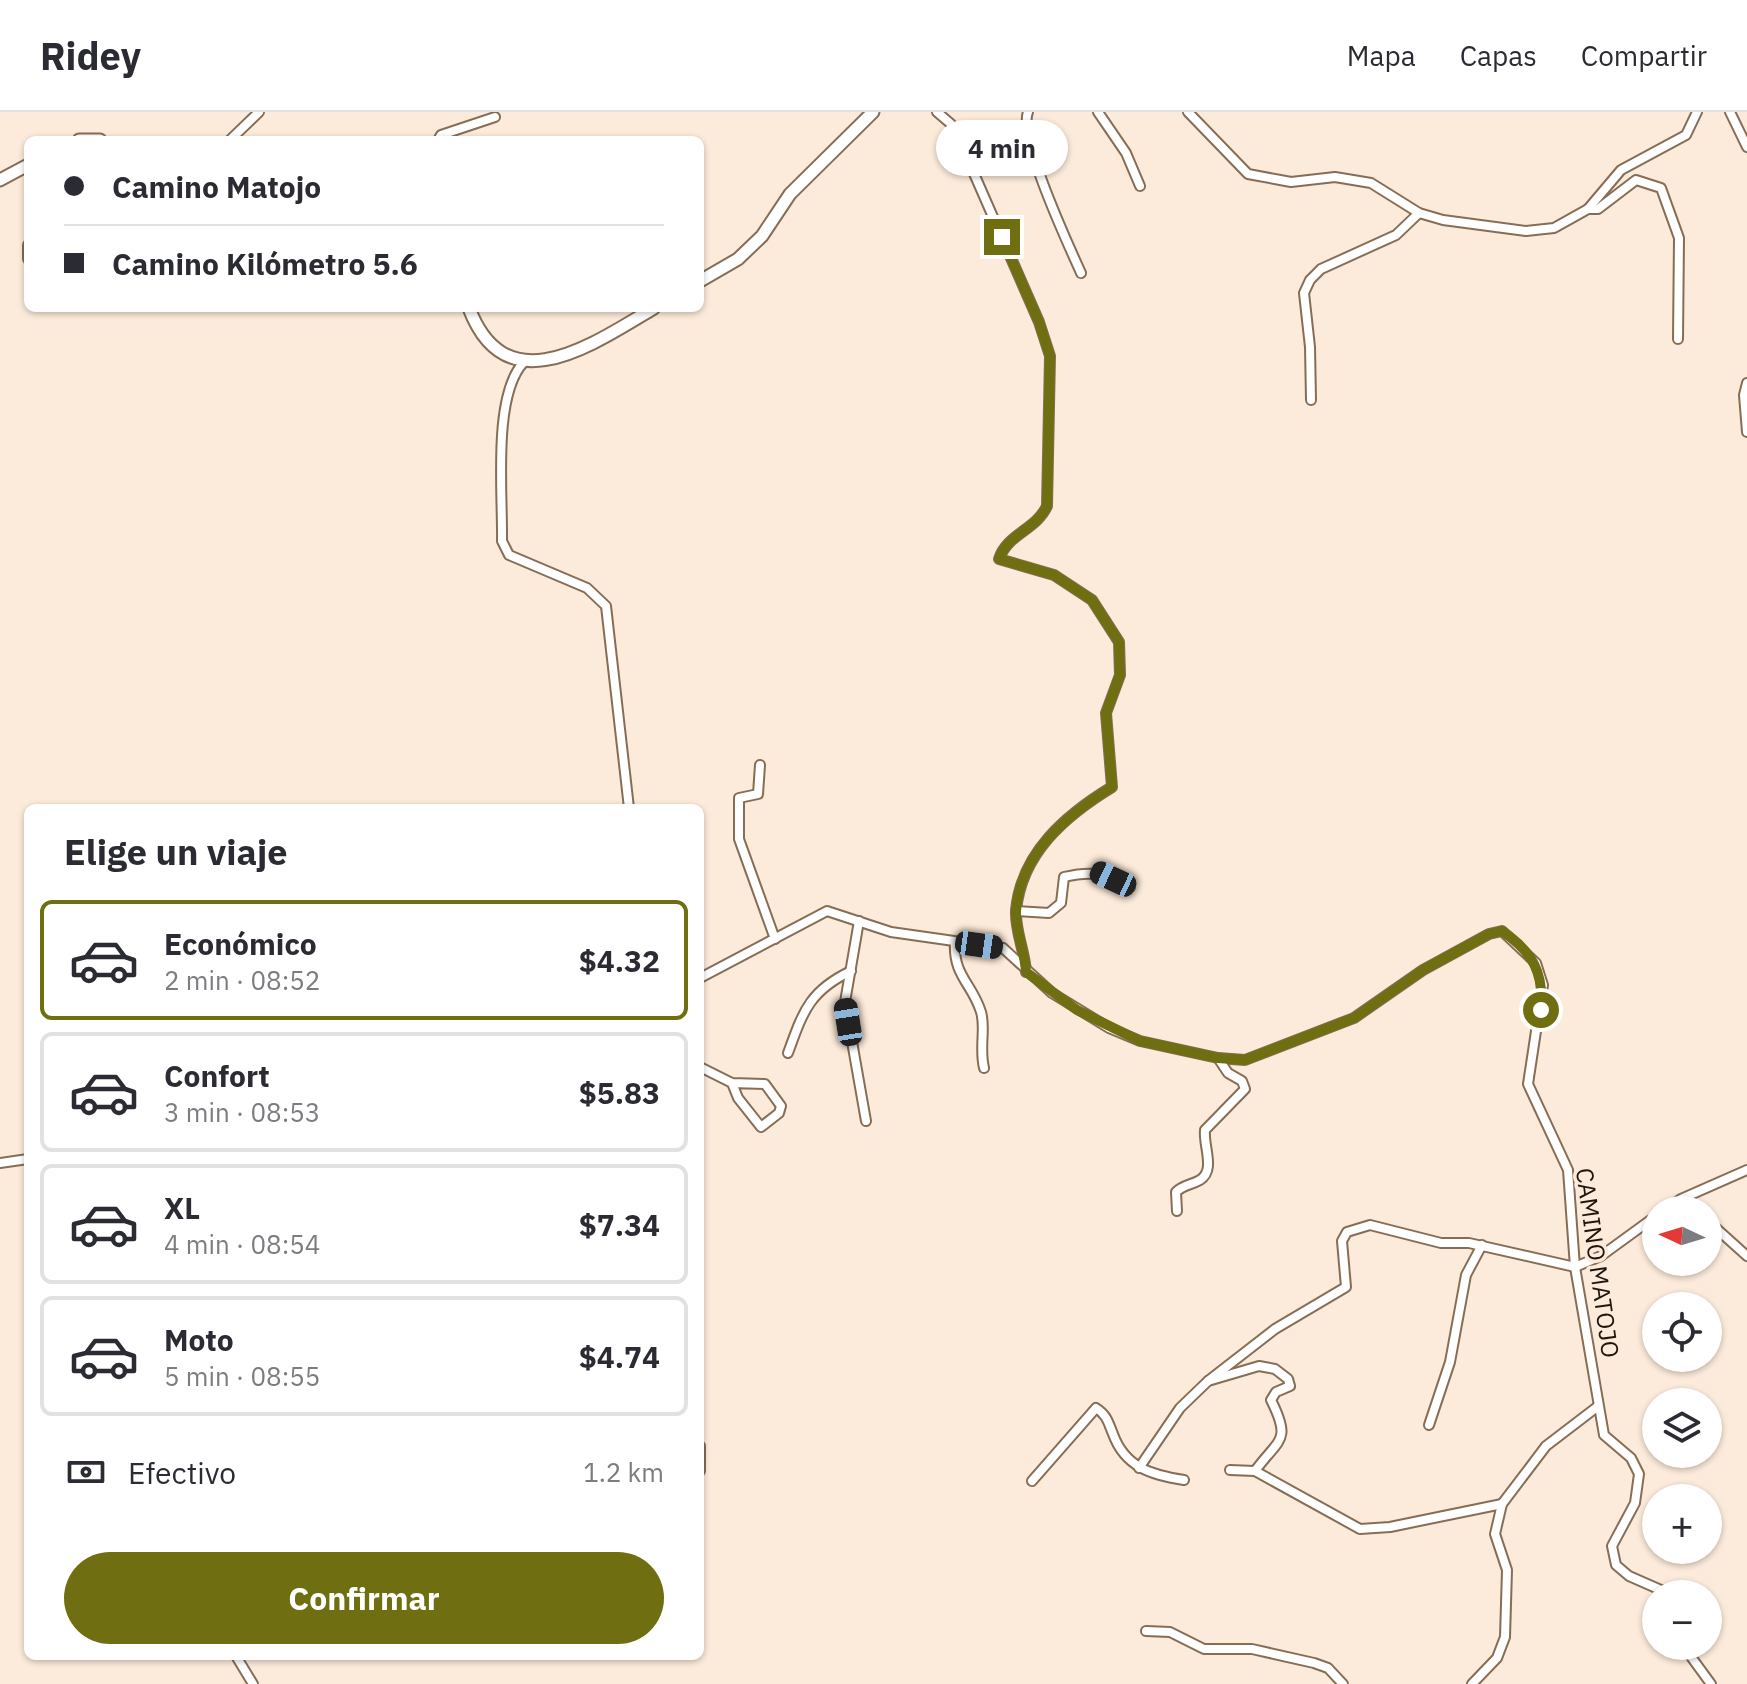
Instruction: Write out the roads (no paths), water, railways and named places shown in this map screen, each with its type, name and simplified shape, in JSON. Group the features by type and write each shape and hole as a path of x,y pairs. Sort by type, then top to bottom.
{"street":[{"path":"234,136 259,112"},
{"path":"704,279 738,259 762,236 790,194 873,112"},
{"path":"937,112 951,124 965,153 1039,322 1050,356 1047,506 1041,520 1003,546 999,559 1054,575 1092,600 1119,642 1121,654 1120,675 1106,713 1112,787 1075,810 1047,838 1024,872 1016,911 1026,972"},
{"path":"1028,112 1025,127 1052,206 1081,273"},
{"path":"1098,112 1126,153 1140,186"},
{"path":"1188,112 1248,174 1291,182 1335,177 1371,183 1419,213 1443,220 1526,231 1554,228 1588,209 1621,170 1686,135 1697,112"},
{"path":"1730,112 1747,147"},
{"path":"440,136 495,117"},
{"path":"0,180 24,167"},
{"path":"1588,209 1598,209 1636,180 1661,188 1679,238 1678,339"},
{"path":"1311,400 1310,347 1304,293 1310,280 1321,269 1396,235 1419,213"},
{"path":"470,312 478,332 497,350 524,362 562,356 607,336 647,312"},
{"path":"524,362 515,372 505,400 502,541 509,555 587,588 606,606 629,804"},
{"path":"1747,383 1744,395 1747,432"},
{"path":"760,765 758,794 739,798 739,839 775,939"},
{"path":"1016,911 1049,913 1061,903 1064,877 1084,872 1095,871 1130,887"},
{"name":"CAMINO MATOJO","path":"704,976 827,911 891,932 1003,948 1026,972 1077,1010 1109,1028 1140,1041 1218,1058 1245,1060 1354,1018 1423,970 1489,934 1502,931 1536,963 1543,985 1528,1084 1568,1170 1575,1267 1604,1435 1631,1458 1639,1474 1635,1503 1612,1546 1616,1565 1642,1582"},
{"path":"859,921 845,1002 866,1121"},
{"path":"955,942 954,957 959,975 981,1012 979,1047 984,1068"},
{"path":"788,1053 811,998 830,981 851,971"},
{"path":"1177,1211 1176,1192 1203,1178 1208,1171 1203,1143 1205,1130 1245,1089 1242,1081 1228,1073 1218,1058"},
{"path":"704,1069 732,1083 765,1084 781,1106 779,1113 761,1127 738,1098 732,1083"},
{"path":"0,1163 24,1160"},
{"path":"1694,1196 1747,1170"},
{"path":"1139,1468 1180,1408 1208,1381 1275,1329 1346,1287 1342,1241 1347,1232 1370,1225 1441,1243 1482,1245 1575,1267 1601,1256 1642,1226"},
{"path":"1722,1234 1747,1256"},
{"path":"1429,1425 1450,1362 1466,1275 1482,1245"},
{"path":"1208,1381 1259,1366 1275,1369 1288,1379 1290,1386 1276,1392 1271,1400 1284,1425 1283,1439 1255,1471"},
{"path":"1472,1684 1497,1658 1505,1637 1507,1570 1495,1534 1502,1504 1546,1446 1597,1407"},
{"path":"1032,1481 1096,1408 1106,1414 1123,1457 1139,1468 1184,1480"},
{"path":"1230,1470 1255,1471 1360,1529 1390,1527 1502,1504"},
{"path":"1146,1631 1170,1632 1204,1649 1252,1649 1314,1663 1328,1668 1343,1684"},
{"path":"238,1660 253,1684"},
{"path":"1693,1660 1711,1684"}]}
